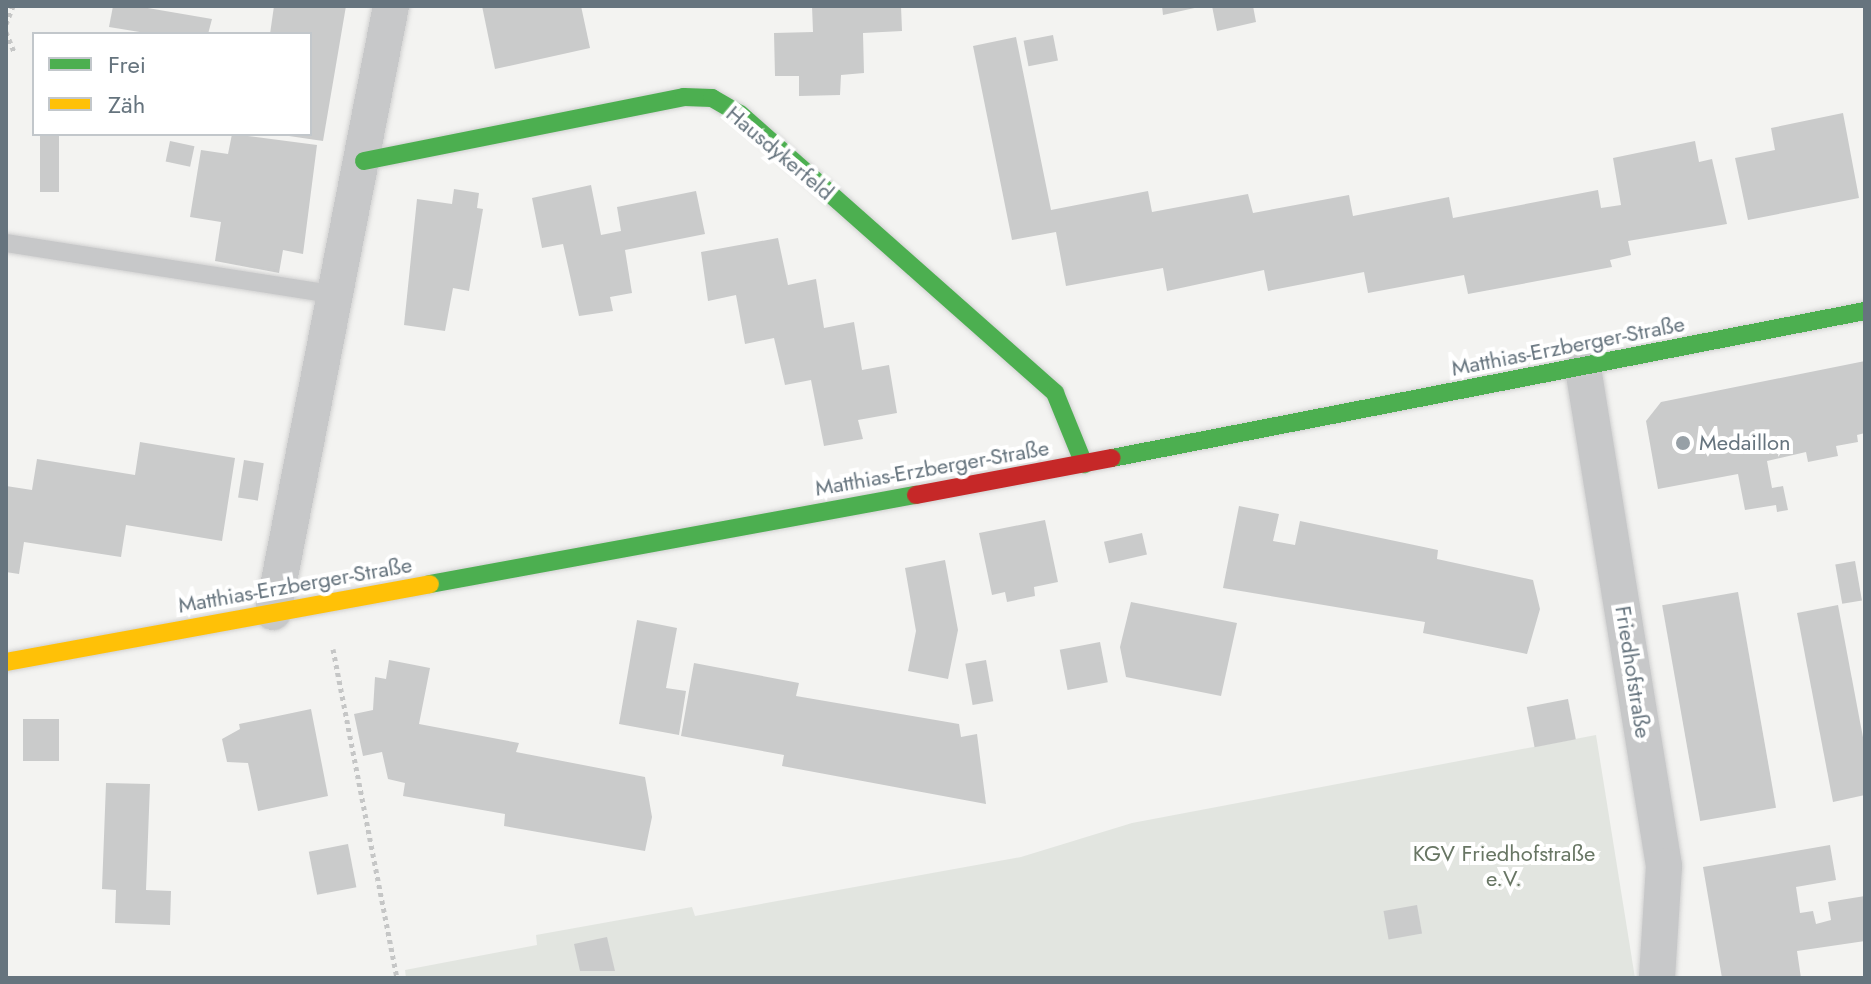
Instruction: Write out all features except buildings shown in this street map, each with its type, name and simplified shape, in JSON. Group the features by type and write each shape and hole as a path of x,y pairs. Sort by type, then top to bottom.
{"street":[{"path":"273,612 339,295 391,6"},
{"name":"Hausdykerfeld","path":"364,161 684,97 712,98 740,114 1055,393 1084,464"},
{"name":"Matthias-Erzberger-Straße","path":"6,662 1084,464 1865,311"},
{"name":"Friedhofstraße","path":"1583,368 1664,866 1657,978"}],"lane":[{"path":"6,243 339,295"}],"path":[{"path":"6,24 13,6"},
{"path":"6,32 14,52"},
{"path":"324,605 397,978"}],"green space":[{"name":"KGV Friedhofstraße e.V.","path":"1596,735 1635,978 406,978 405,970 537,945 536,935 692,907 695,916 1021,857 1132,823"}],"traffic: fast":[{"path":"364,161 684,97 712,98 740,114 1055,393 1084,464"},
{"path":"1112,458 1865,311"},
{"path":"430,584 916,495"}],"traffic: slow":[{"path":"6,662 430,584"}],"traffic: jam":[{"path":"916,495 1112,458"}],"place":[{"name":"Medaillon","path":"1683,443"}]}
